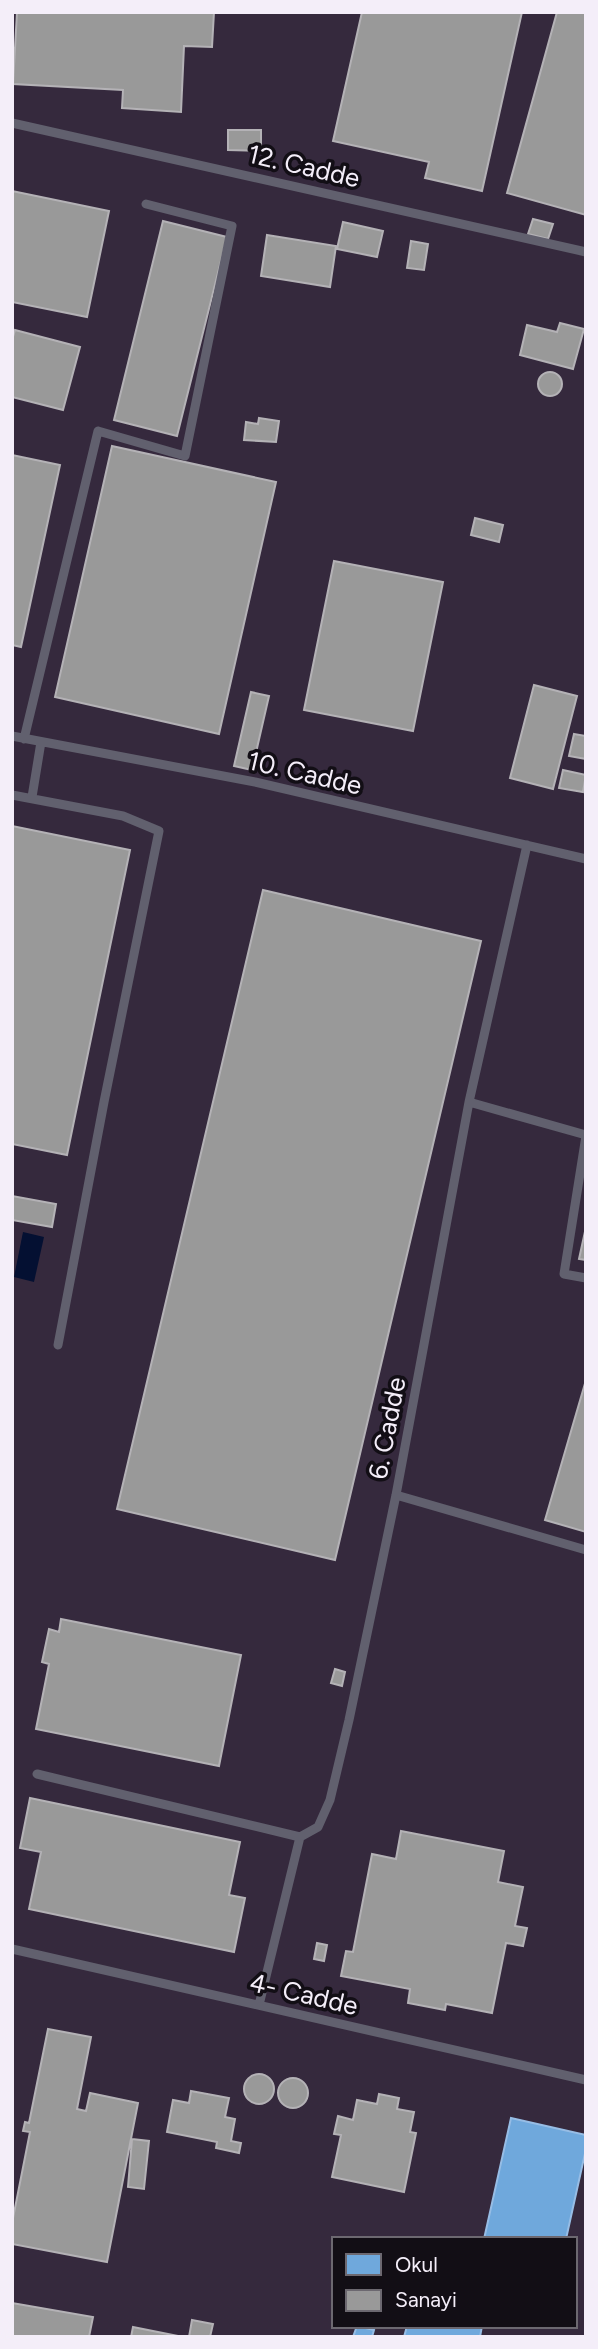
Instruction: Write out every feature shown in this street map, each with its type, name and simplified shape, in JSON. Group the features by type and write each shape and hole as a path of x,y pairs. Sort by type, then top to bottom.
{"lane":[{"name":"12. Cadde","path":"12,123 586,252"},
{"path":"24,739 98,431 185,456 232,226 146,204"},
{"name":"10. Cadde","path":"12,736 255,782 586,859"},
{"path":"32,797 41,742"},
{"path":"12,795 123,816 159,831 58,1345"},
{"name":"6. Cadde","path":"300,1837 318,1827 330,1800 396,1495 469,1102 527,845"},
{"path":"469,1102 586,1135 564,1274 586,1278"},
{"path":"396,1495 586,1550"},
{"path":"37,1774 300,1837 259,2005"},
{"name":"4- Cadde","path":"12,1949 586,2080"}],"shaded area":[{"path":"12,12 586,12 586,2337 12,2337"}],"water":[{"path":"23,1232 44,1237 34,1282 14,1277"}],"building: Okul":[{"path":"511,2118 586,2135 586,2149 566,2237 484,2237"},
{"path":"356,2328 374,2330 372,2337 353,2337"},
{"path":"406,2328 482,2328 480,2337 404,2337"}],"building: Sanayi":[{"path":"17,12 214,12 212,47 184,46 181,112 122,108 123,90 13,84"},
{"path":"362,12 522,12 482,191 425,178 429,162 333,141"},
{"path":"557,12 586,12 586,215 507,193"},
{"path":"228,130 261,130 261,151 228,150"},
{"path":"12,191 109,211 87,317 12,302"},
{"path":"533,219 553,224 548,239 528,234"},
{"path":"163,221 227,237 177,436 114,420"},
{"path":"343,222 383,231 377,257 337,249"},
{"path":"267,235 336,246 330,287 261,276"},
{"path":"411,241 428,244 424,270 407,268"},
{"path":"560,323 584,329 573,369 520,355 527,325 557,332"},
{"path":"15,330 80,347 63,410 12,397 12,340"},
{"path":"550,372 559,375 562,384 559,393 550,396 541,393 538,384 541,375"},
{"path":"259,418 279,421 276,442 244,440 246,422 258,424"},
{"path":"112,446 276,482 219,734 55,697"},
{"path":"12,455 60,465 21,647 12,645"},
{"path":"475,518 503,525 499,542 471,535"},
{"path":"334,561 443,582 413,731 304,710"},
{"path":"534,685 577,696 553,789 510,778"},
{"path":"251,692 269,696 252,770 234,766"},
{"path":"574,734 586,736 586,759 569,756"},
{"path":"563,770 586,775 583,792 559,788"},
{"path":"12,826 130,850 67,1155 12,1144"},
{"path":"263,890 481,941 335,1560 117,1509"},
{"path":"12,1196 56,1204 52,1227 12,1220"},
{"path":"586,1227 586,1260 579,1259"},
{"path":"586,1380 586,1532 545,1520"},
{"path":"61,1619 241,1655 219,1766 36,1729 49,1664 42,1662 49,1629 59,1632"},
{"path":"335,1669 345,1672 342,1686 331,1683"},
{"path":"30,1798 240,1842 229,1895 245,1898 234,1952 29,1909 41,1852 20,1848"},
{"path":"401,1831 504,1851 498,1882 523,1887 515,1926 527,1928 523,1946 506,1943 492,2013 446,2004 445,2010 408,2003 410,1989 341,1976 346,1951 353,1952 372,1854 396,1859"},
{"path":"317,1943 327,1945 324,1961 314,1959"},
{"path":"48,2029 91,2037 77,2109 86,2111 90,2093 138,2103 107,2262 12,2244 12,2223 30,2132 23,2131 25,2122 29,2123"},
{"path":"259,2074 270,2078 274,2089 270,2100 259,2104 248,2100 244,2089 248,2078"},
{"path":"293,2078 304,2082 308,2093 304,2104 293,2108 282,2104 278,2093 282,2082"},
{"path":"191,2091 229,2098 225,2117 235,2119 231,2141 241,2143 239,2153 216,2148 217,2142 167,2132 173,2100 189,2103"},
{"path":"379,2094 399,2098 397,2109 414,2112 410,2132 416,2133 404,2192 332,2177 341,2135 334,2134 338,2116 353,2120 357,2100 377,2104"},
{"path":"132,2139 149,2141 144,2189 128,2187"},
{"path":"12,2303 93,2317 89,2337 12,2337"},
{"path":"192,2320 213,2324 210,2337 189,2337"},
{"path":"133,2327 183,2337 131,2337"}]}
